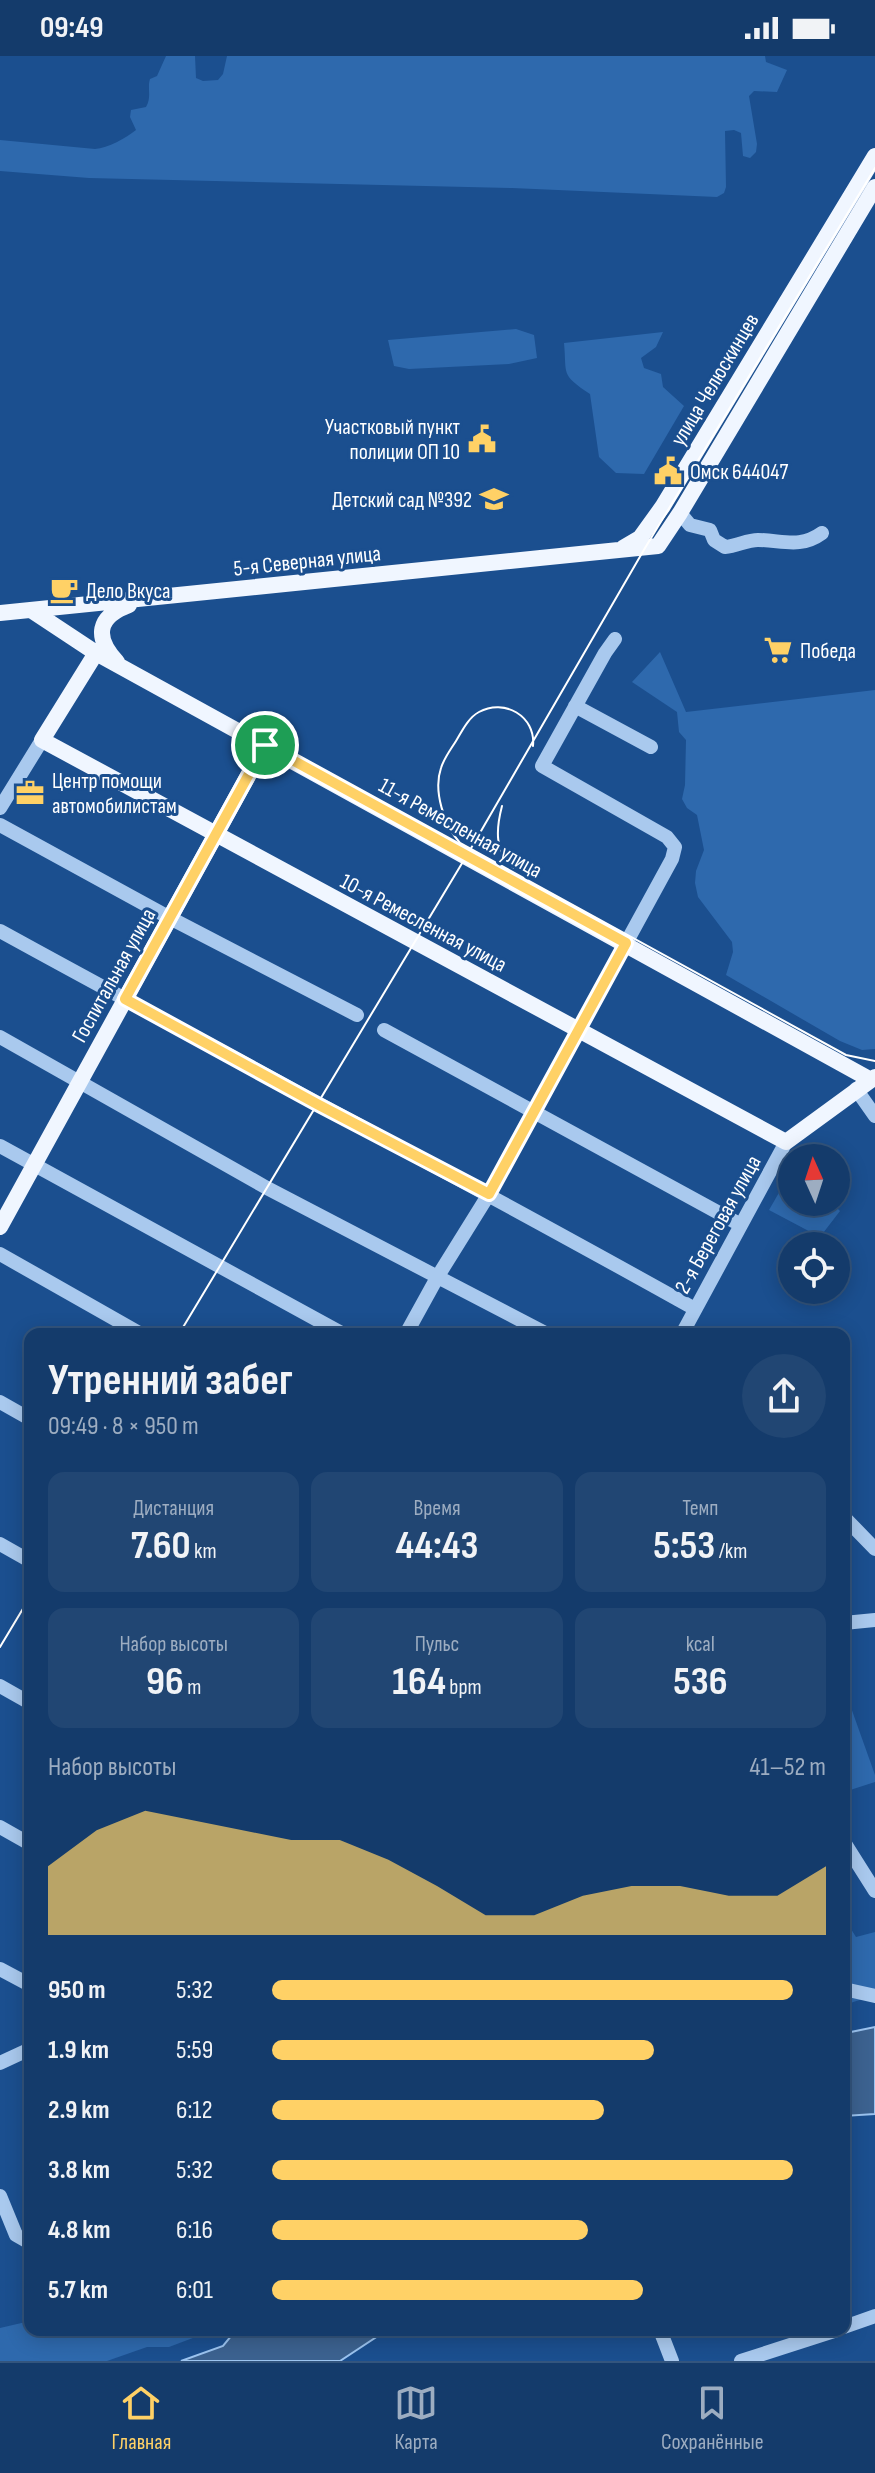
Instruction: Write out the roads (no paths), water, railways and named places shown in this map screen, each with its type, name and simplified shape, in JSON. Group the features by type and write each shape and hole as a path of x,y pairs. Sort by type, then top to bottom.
{"main road":[{"name":"улица Челюскинцев","path":"619,551 658,546 680,513 726,418 875,156"},
{"name":"улица Челюскинцев","path":"619,551 648,529 726,418 875,187"},
{"name":"5-я Северная улица","path":"0,613 619,551"},
{"path":"121,666 106,648 102,626 112,612 147,598"},
{"name":"11-я Ремесленная улица","path":"31,610 96,653 626,943 867,1082"},
{"path":"42,740 96,653"},
{"name":"10-я Ремесленная улица","path":"42,740 786,1142"},
{"name":"Госпитальная улица","path":"0,1227 265,745"},
{"name":"2-я Береговая улица","path":"786,1142 867,1082"}],"street":[{"path":"680,513 690,525 710,530 714,540 725,547 760,540 802,543 822,533"},
{"path":"409,1328 489,1194 672,859 675,847 667,837 542,766 615,639"},
{"path":"575,706 651,747"},
{"path":"0,808 42,740"},
{"path":"0,825 357,1015"},
{"path":"0,931 489,1194 695,1309"},
{"path":"384,1030 741,1225"},
{"path":"0,1037 267,1188 536,1328"},
{"path":"867,1082 875,1116"},
{"name":"2-я Береговая улица","path":"685,1328 786,1142"},
{"path":"0,1146 332,1328"},
{"path":"0,1254 130,1328"},
{"path":"0,1402 24,1416"},
{"path":"850,1523 875,1549"},
{"path":"0,1544 24,1558"},
{"path":"850,1622 875,1620"},
{"path":"0,1686 24,1700"},
{"path":"0,1827 24,1841"},
{"path":"850,1851 875,1891"},
{"path":"0,1969 24,1982"},
{"path":"850,1990 875,1996"},
{"path":"0,2063 24,2052"},
{"path":"0,2196 16,2235 24,2240"},
{"path":"850,2325 875,2316"},
{"path":"662,2336 672,2361"},
{"path":"741,2361 818,2336"}],"tram line":[{"path":"183,1328 470,850 645,548 875,168"},
{"path":"533,746 529,726 516,712 489,708 468,721 446,757 438,787 449,827 460,843 846,1055 875,1061"},
{"path":"502,806 498,840 503,855 514,868"},
{"path":"0,1647 24,1607"}],"place":[{"name":"Участковый пункт полиции ОП 10","path":"482,439"},
{"name":"Омск 644047","path":"668,471"},
{"name":"Детский сад №392","path":"494,499"},
{"name":"Дело Вкуса","path":"64,590"},
{"name":"Победа","path":"778,650"},
{"name":"Центр помощи автомобилистам","path":"30,793"}]}
